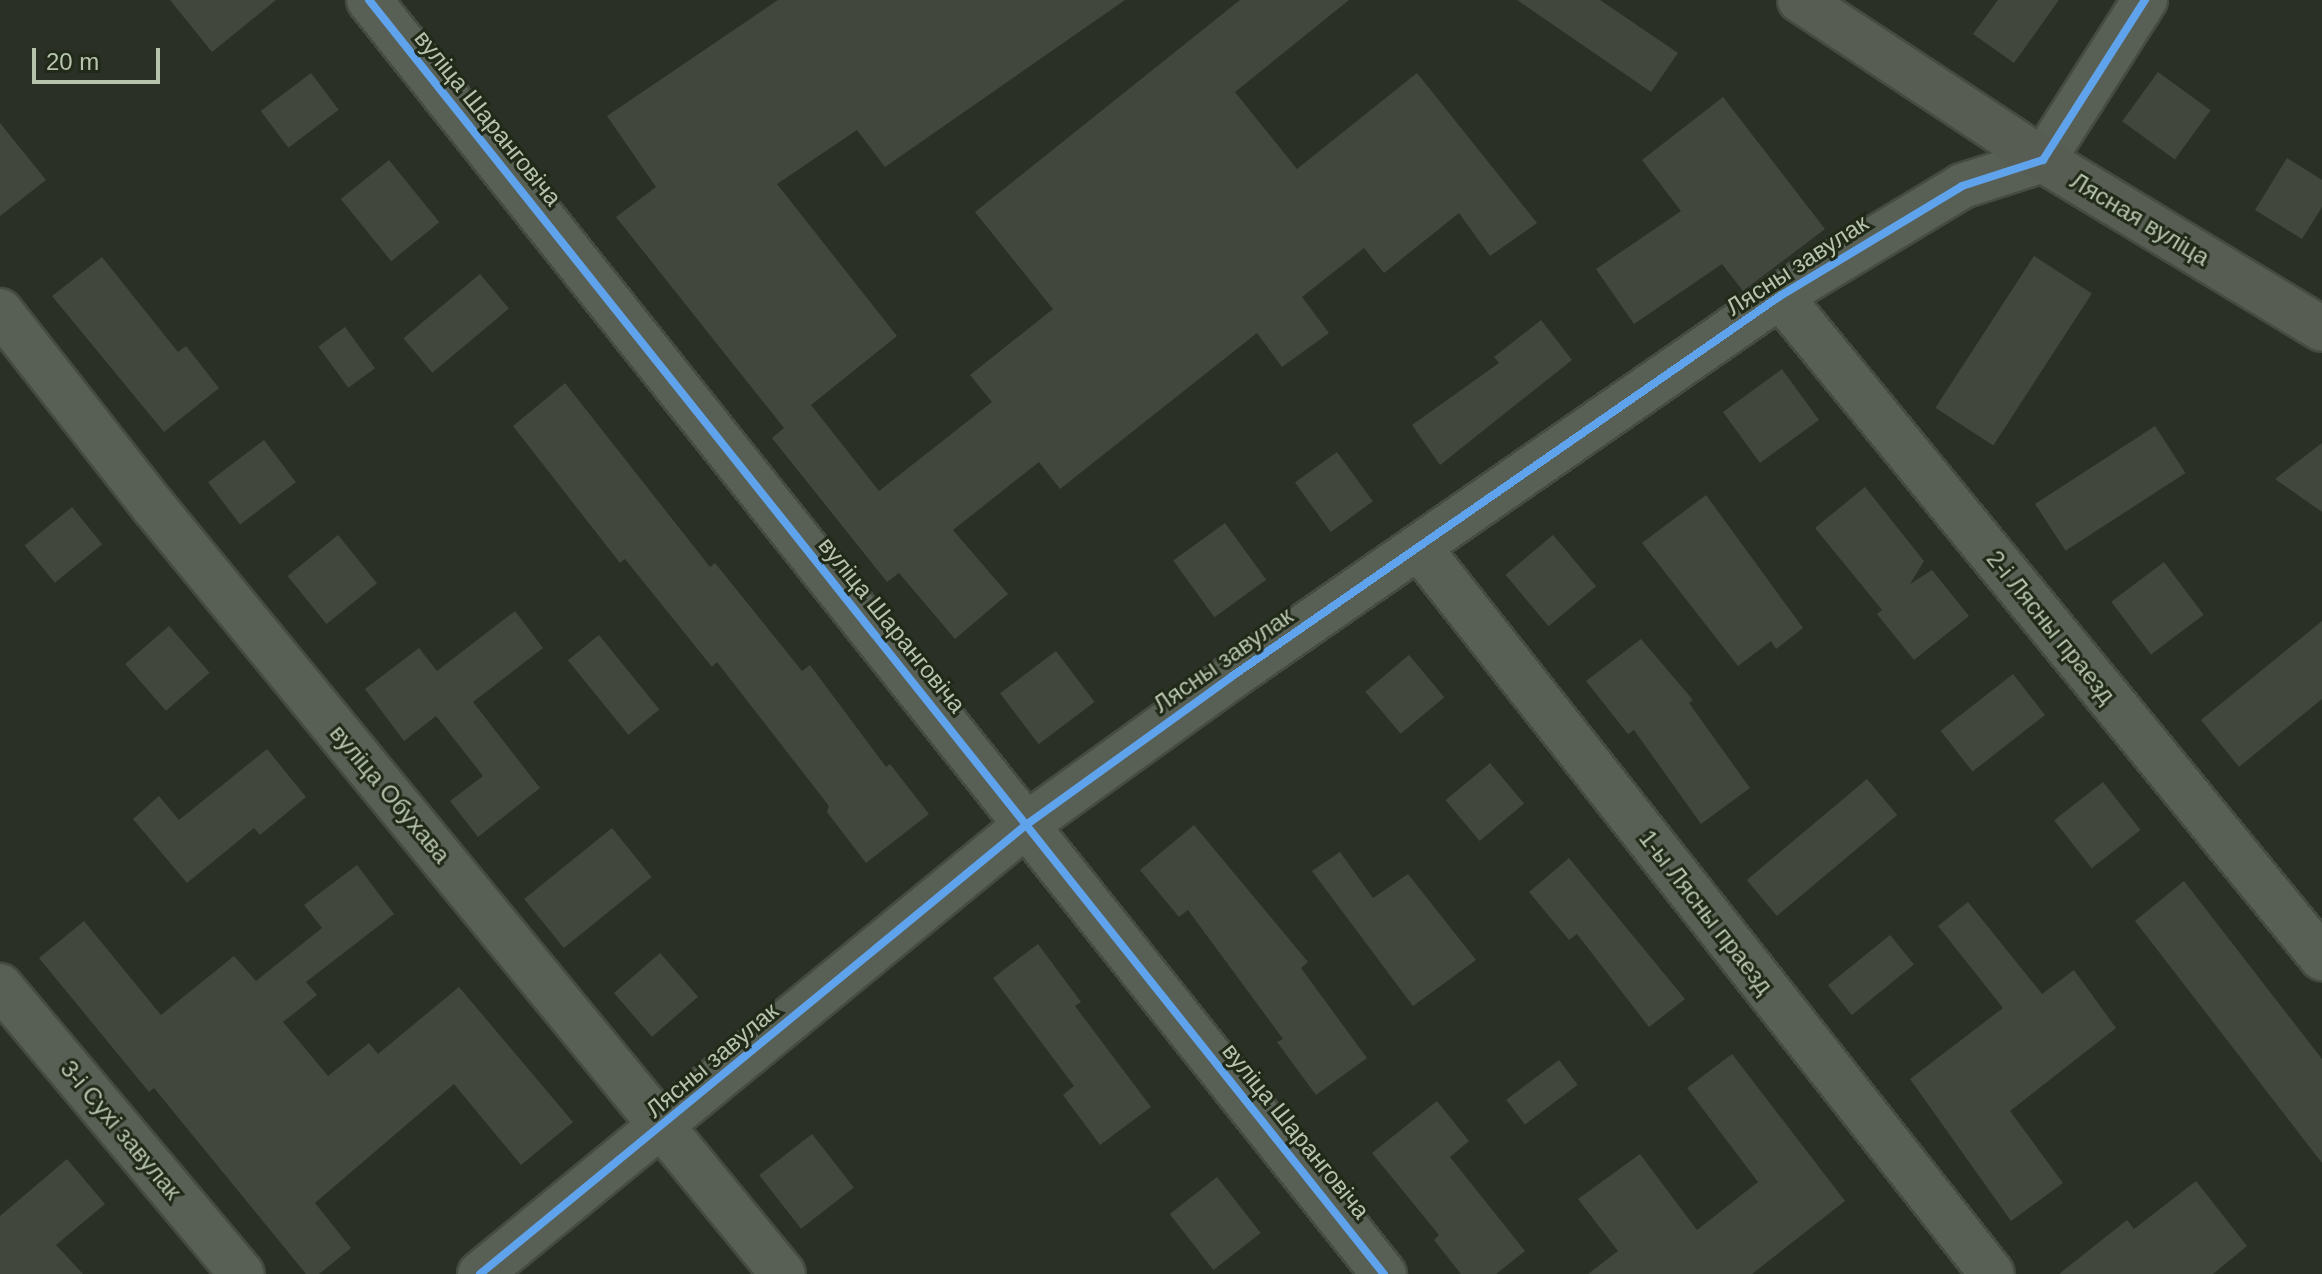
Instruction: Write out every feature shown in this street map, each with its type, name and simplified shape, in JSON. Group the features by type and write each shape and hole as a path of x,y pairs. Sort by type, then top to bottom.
{"main road":[{"name":"Лясная вуліца","path":"1800,0 2043,160 2322,329"}],"street":[{"name":"вуліца Шаранговіча","path":"369,0 1384,1274"},
{"path":"2043,160 2145,0"},
{"name":"Лясны завулак","path":"480,1274 664,1126 1026,825 1780,296 1962,186 2043,160"},
{"name":"2-і Лясны праезд","path":"1780,296 2322,958"},
{"name":"вуліца Обухава","path":"0,311 153,506 783,1274"},
{"name":"1-ы Лясны праезд","path":"1420,549 1992,1274"},
{"name":"3-і Сухі завулак","path":"0,986 242,1274"}],"building":[{"path":"170,0 276,0 212,52"},
{"path":"778,0 1125,0 885,167 857,130 777,184 897,336 811,405 879,491 992,402 970,375 1053,309 975,212 1240,0 1349,0 1235,92 1297,169 1417,73 1537,223 1490,256 1459,213 1384,273 1364,248 1302,297 1329,333 1282,367 1257,333 1060,489 1039,462 953,530 1008,594 955,639 899,573 887,582 772,438 784,428 616,217 656,187 607,116"},
{"path":"1517,0 1600,0 1678,53 1651,92"},
{"path":"1998,0 2059,0 2014,63 1973,34"},
{"path":"2158,72 2211,110 2175,160 2122,121"},
{"path":"311,73 339,110 288,148 261,111"},
{"path":"1723,97 1825,229 1743,291 1722,264 1634,324 1596,269 1681,211 1642,160"},
{"path":"0,123 46,180 0,216"},
{"path":"2287,158 2322,180 2322,207 2302,239 2255,210"},
{"path":"389,160 439,222 391,261 341,199"},
{"path":"2034,256 2092,294 1993,445 1935,408"},
{"path":"102,257 178,352 186,346 219,388 164,432 52,296"},
{"path":"480,274 509,308 432,373 403,338"},
{"path":"1541,320 1572,360 1440,465 1412,425 1499,363 1494,357"},
{"path":"345,327 375,368 348,388 318,346"},
{"path":"1782,369 1819,420 1760,463 1723,412"},
{"path":"565,383 710,567 715,563 802,671 810,665 886,767 890,764 929,814 866,863 827,812 829,806 717,662 712,667 625,559 620,563 513,426"},
{"path":"2155,426 2185,473 2066,551 2035,504"},
{"path":"264,440 296,482 240,524 208,482"},
{"path":"2322,443 2322,512 2275,479"},
{"path":"1337,452 1373,501 1331,532 1295,483"},
{"path":"1865,487 1924,561 1910,584 1932,570 1969,616 1914,660 1877,614 1882,610 1815,528"},
{"path":"1706,495 1803,628 1776,649 1771,641 1738,666 1642,543"},
{"path":"72,507 102,544 55,583 25,545"},
{"path":"1225,523 1266,580 1214,617 1173,561"},
{"path":"338,535 377,583 327,624 287,576"},
{"path":"1553,535 1596,586 1549,626 1506,575"},
{"path":"2164,562 2204,615 2151,654 2111,602"},
{"path":"515,611 543,648 473,702 540,788 478,837 450,801 483,776 436,716 404,741 365,689 419,648 437,671"},
{"path":"2322,621 2322,699 2239,767 2201,720"},
{"path":"169,626 210,673 166,711 125,664"},
{"path":"599,635 659,710 628,735 568,660"},
{"path":"1641,639 1693,700 1689,703 1750,788 1701,824 1634,730 1628,734 1586,681"},
{"path":"1056,651 1095,702 1039,744 1000,693"},
{"path":"1409,655 1444,697 1401,734 1365,692"},
{"path":"2013,674 2045,715 1973,772 1941,731"},
{"path":"267,749 306,797 260,835 254,828 187,883 133,819 159,796 179,820"},
{"path":"1490,763 1524,804 1480,841 1446,800"},
{"path":"1867,779 1897,815 1777,916 1747,880"},
{"path":"2103,782 2141,830 2092,868 2054,820"},
{"path":"1194,825 1308,962 1301,968 1367,1058 1316,1095 1277,1042 1283,1039 1188,910 1179,917 1140,870"},
{"path":"612,828 652,877 564,948 524,899"},
{"path":"1340,852 1373,898 1408,874 1476,960 1413,1006 1312,871"},
{"path":"1569,858 1685,999 1649,1027 1577,934 1569,940 1529,892"},
{"path":"357,865 394,914 306,982 317,995 283,1022 328,1076 369,1043 378,1054 459,987 573,1122 521,1165 454,1084 315,1203 351,1248 319,1274 306,1274 154,1088 149,1092 39,958 84,921 161,1015 234,956 256,981 322,928 304,905"},
{"path":"2184,881 2322,1059 2322,1163 2135,921"},
{"path":"1968,902 2042,994 2074,970 2116,1028 2010,1111 2063,1183 2011,1221 1910,1079 2003,1008 1938,926"},
{"path":"1890,935 1914,965 1852,1015 1828,985"},
{"path":"1038,944 1081,1002 1075,1006 1151,1107 1100,1145 1063,1095 1074,1086 993,978"},
{"path":"660,953 698,997 652,1037 614,993"},
{"path":"1732,1054 1845,1201 1752,1274 1588,1274 1618,1251 1578,1199 1640,1154 1697,1230 1758,1182 1687,1088"},
{"path":"1559,1060 1578,1085 1525,1124 1506,1100"},
{"path":"1437,1101 1469,1141 1450,1157 1525,1251 1496,1274 1461,1274 1434,1240 1439,1235 1372,1153"},
{"path":"812,1134 854,1188 801,1229 759,1175"},
{"path":"67,1159 105,1204 56,1245 83,1274 0,1274 0,1216"},
{"path":"1217,1177 1261,1233 1213,1270 1170,1214"},
{"path":"2196,1181 2247,1246 2213,1274 2059,1274 2127,1220 2134,1229"}],"cycle path":[{"path":"369,0 1384,1274"},
{"path":"480,1274 1026,825 1231,677 1780,296 1962,186 2043,160 2145,0"}]}
